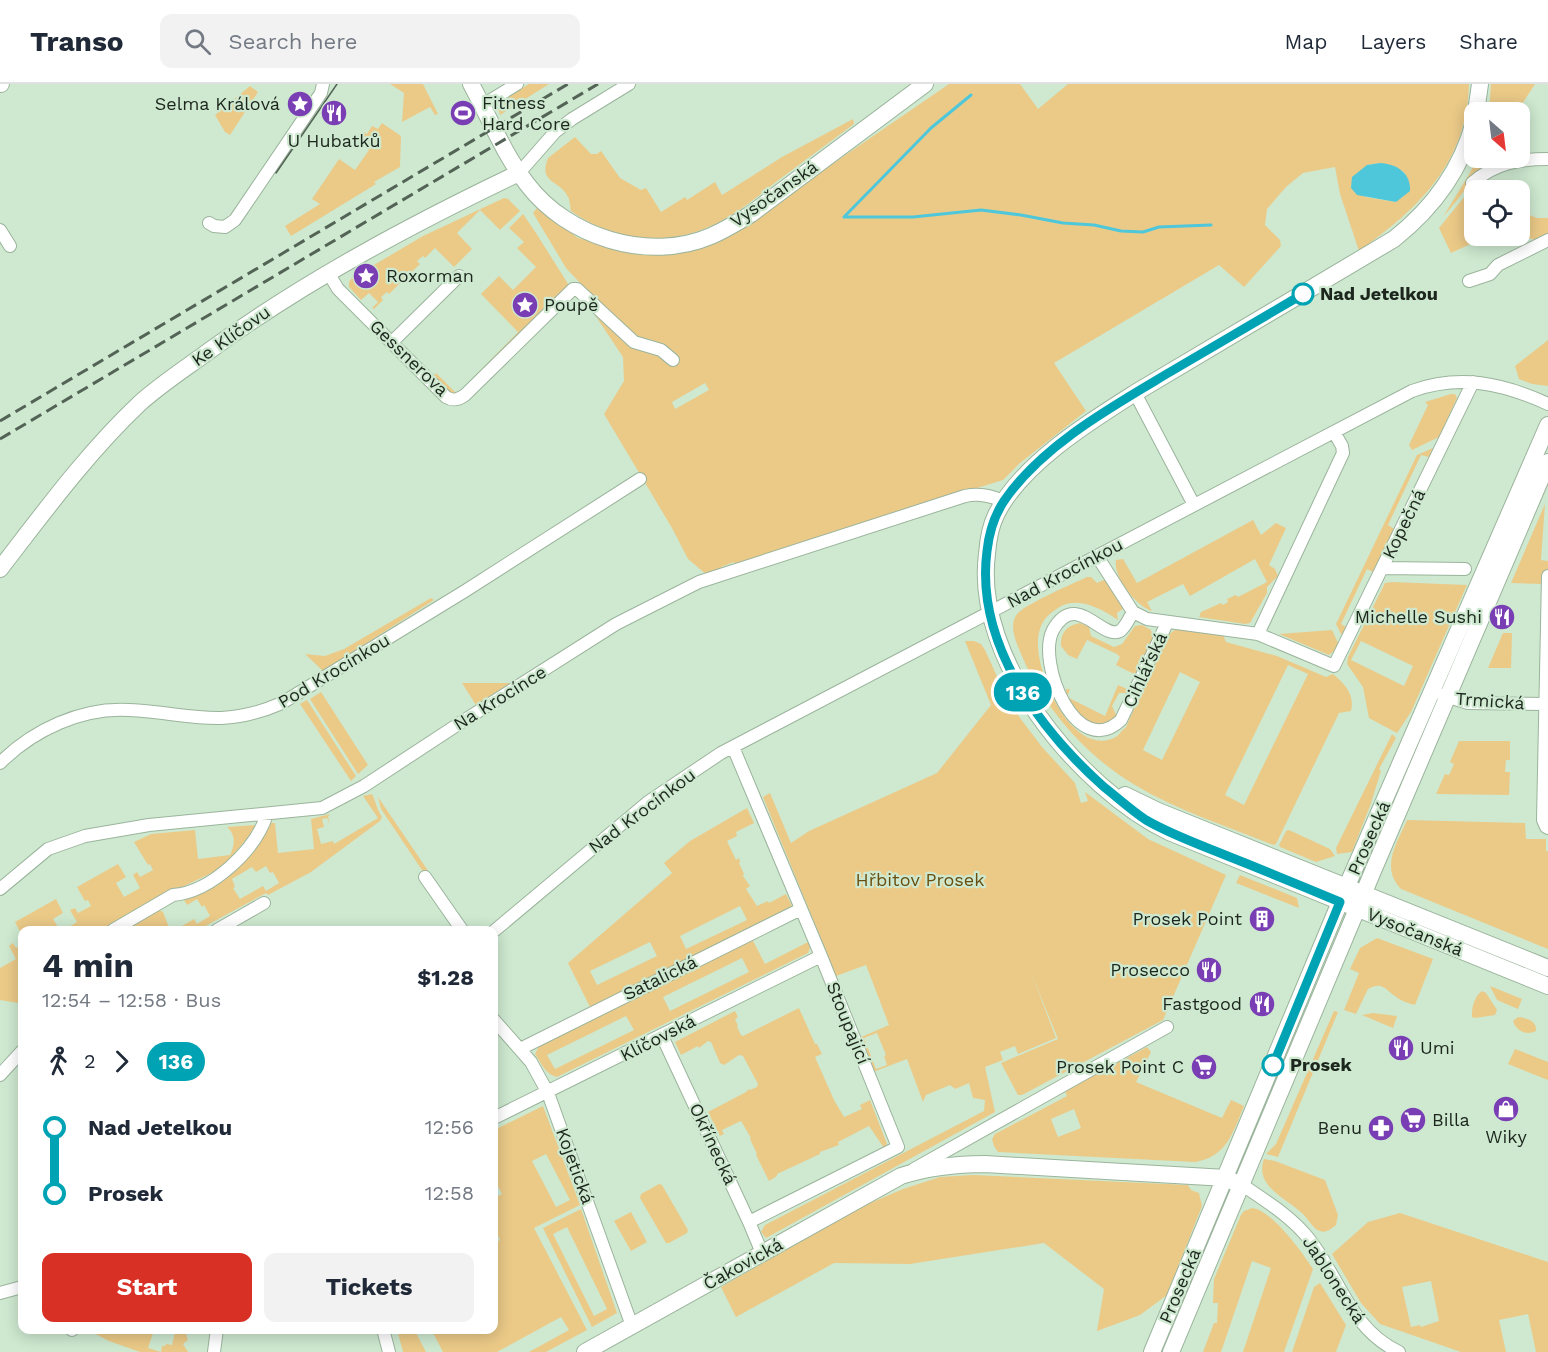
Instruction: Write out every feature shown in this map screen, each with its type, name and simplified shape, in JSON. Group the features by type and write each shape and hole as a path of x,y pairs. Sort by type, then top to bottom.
{"main road":[{"name":"Vysočanská","path":"471,84 519,172 536,195 553,211 583,230 602,238 651,246 694,242 710,237 751,214 925,84"},
{"path":"1477,102 1480,84"},
{"name":"Vysočanská","path":"1464,154 1446,186 1428,209 1394,239 1135,393 1067,439 1042,460 1004,501 996,516 987,548 986,587 999,644 1026,697 1053,736 1093,777 1134,812 1156,825 1344,894 1364,893 1548,968"},
{"name":"Ke Klíčovu","path":"0,569 82,466 117,425 143,401 262,313 396,235 519,172"},
{"name":"Prosecká","path":"1152,1352 1358,909 1440,694 1548,425"},
{"name":"Prosecká","path":"1171,1352 1233,1181 1344,894 1548,462"},
{"name":"Vysočanská","path":"1344,894 1358,909 1548,986"},
{"name":"Čakovická","path":"585,1352 901,1176 923,1169 965,1164 1233,1181"}],"street":[{"path":"209,223 225,227 235,220 321,93 323,84"},
{"path":"483,105 517,84"},
{"path":"519,172 555,132 629,84"},
{"path":"1475,180 1503,164 1519,160 1548,159"},
{"path":"0,230 10,246"},
{"path":"1469,281 1490,274 1498,265 1548,240"},
{"name":"Gessnerova","path":"329,274 338,289 446,397 456,400 465,395 573,289 577,289 634,342 661,350 673,360"},
{"path":"392,342 459,276"},
{"name":"Nad Krocínkou","path":"498,928 648,802 692,771 733,747 1412,391 1453,381 1473,382 1495,385 1548,404"},
{"name":"Kopečná","path":"1258,634 1334,666 1473,382"},
{"path":"1135,393 1194,505"},
{"path":"1098,556 1133,612 1147,619 1258,634 1343,453 1342,446 1334,432"},
{"name":"Pod Krocínkou","path":"0,763 25,742 66,720 99,710 128,710 209,720 237,718 261,712 282,703 455,597 640,479"},
{"name":"Na Krocínce","path":"0,889 48,849 85,836 149,825 322,808 364,786 616,624 699,582 965,496 986,494 1004,501"},
{"path":"1383,568 1465,569"},
{"path":"1548,576 1543,820 1548,828"},
{"name":"Cihlářská","path":"1133,612 1120,630 1114,633 1105,630 1086,616 1076,614 1065,617 1051,634 1049,645 1052,667 1061,700 1067,710 1088,728 1105,731 1114,727 1121,720 1167,623"},
{"name":"Trmická","path":"1440,694 1468,703 1547,704"},
{"name":"Stoupající","path":"733,747 898,1147 749,1222"},
{"path":"120,926 173,895 182,894 219,877 262,830 267,814"},
{"path":"425,877 459,926"},
{"path":"224,926 264,903"},
{"name":"Satalická","path":"520,1049 801,909"},
{"name":"Klíčovská","path":"498,1116 821,956"},
{"name":"Kojetická","path":"498,1024 531,1062 548,1092 633,1326"},
{"name":"Čakovická","path":"901,1176 1167,1027"},
{"name":"Okřínecká","path":"662,1036 762,1253"},
{"path":"0,1075 18,1055"},
{"name":"Jablonecká","path":"1233,1181 1295,1224 1309,1239 1358,1320 1373,1335 1399,1352"},
{"path":"0,1293 18,1288"},
{"path":"214,1352 216,1334"},
{"path":"384,1334 389,1352"}],"green space":[{"path":"390,84 423,84 438,114 435,115 430,107 402,122 404,93"},
{"path":"529,84 549,84 500,115 498,108 504,99"},
{"path":"949,84 1020,84 1038,109 1068,84 1469,84 1459,137 1436,181 1401,218 1359,251 1340,194 1335,167 1303,173 1286,187 1267,209 1265,225 1280,240 1281,246 1244,287 1219,265 1054,363 1086,411 1020,463 1003,480 807,541 735,566 734,562 721,567 722,570 707,575 688,559 604,414 624,381 623,357 581,294 581,284 566,268 533,213 537,208 578,238 617,248 702,247 718,242 750,225 828,167","holes":["1380,163 1404,172 1410,186 1396,202 1365,197 1367,165","705,383 709,390 675,409 672,402"]},
{"path":"1491,84 1535,84 1523,102 1490,102"},
{"path":"250,86 258,92 230,135 225,132 215,115"},
{"path":"853,119 854,124 737,212 704,229 684,235 665,238 626,236 589,222 571,211 568,197 546,173 548,158 575,137 591,154 601,151 620,178 641,190 646,188 661,212 685,197 687,200 715,182 722,195 782,157"},
{"path":"382,123 401,136 400,167 291,236 285,226 320,204 312,199 339,159 355,170 369,150 364,147 368,142 361,137 364,132 367,134 372,126 378,129"},
{"path":"1472,168 1481,168 1472,180 1466,180"},
{"path":"1464,182 1464,191 1443,217"},
{"path":"1464,197 1464,246 1466,246 1451,253 1439,228"},
{"path":"504,198 520,211 500,230 480,210 457,233 472,249 454,267 435,248 425,258 423,256 417,261 420,264 389,294 387,292 381,297 383,300 374,309 372,308 378,302 369,293 361,300 349,287 352,278 423,236"},
{"path":"523,214 570,287 462,394 453,396 433,377 436,373 457,394 518,332 481,294 499,276 513,290 536,267 517,248 524,242 509,228"},
{"path":"1530,215 1548,218 1548,234 1535,240 1530,238"},
{"path":"1548,340 1548,386 1532,384 1519,379 1515,366"},
{"path":"1455,394 1457,398 1439,437 1412,450 1409,445 1428,405 1425,402"},
{"path":"1433,448 1429,457 1421,455 1388,525 1394,529 1373,572 1367,569 1341,624 1348,628 1344,636 1336,624 1417,455"},
{"path":"1545,504 1541,560 1548,561 1548,572 1543,584 1511,583"},
{"path":"1253,520 1261,535 1276,523 1286,528 1269,565 1275,569 1278,576 1267,587 1267,593 1250,623 1199,617 1201,612 1221,603 1223,605 1228,602 1227,599 1236,595 1238,597 1267,582 1255,559 1190,596 1183,584 1147,602 1152,611 1133,597 1118,574 1116,560 1123,559 1137,583"},
{"path":"1091,577 1097,583 1106,579 1124,608 1117,613 1118,620 1089,605 1065,604 1045,619 1040,629 1038,644 1040,663 1047,684 1069,722 1083,735 1099,741 1116,737 1126,727 1167,636 1176,629 1223,635 1226,642 1277,656 1326,677 1333,674 1345,686 1352,700 1351,711 1339,713 1276,844 1273,845 1185,810 1135,785 1100,760 1084,745 1068,729 1042,694 1022,656 1014,634 1013,623 1023,609","holes":["1288,665 1308,674 1244,805 1225,795","1180,672 1200,682 1162,760 1143,750"]},
{"path":"1385,583 1467,585 1411,712 1397,733 1369,718 1363,687 1347,664 1348,657","holes":["1361,641 1413,666 1404,686 1351,660"]},
{"path":"431,598 434,600 323,671 305,654 325,656 344,649"},
{"path":"1080,623 1089,627 1091,636 1114,647 1122,644 1135,626 1142,625 1151,630 1153,638 1135,679 1134,674 1116,665 1120,657 1117,654 1087,640 1077,659 1068,655 1061,646 1063,634 1068,628"},
{"path":"1332,630 1338,643 1329,655 1279,634"},
{"path":"1503,633 1512,633 1511,668 1488,668"},
{"name":"Hřbitov Prosek","path":"965,641 981,644 1020,718 1042,747 1075,783 1081,803 1088,801 1085,792 1148,839 1226,875 1163,1020 1022,1095 1018,1095 1001,1063 1058,1039 1032,975 1056,1038 1018,1054 1015,1046 1000,1052 1003,1060 985,1067 995,1112 766,1238 761,1232 765,1225 984,1111 985,1100 973,1098 969,1083 955,1089 950,1085 926,1095 923,1102 907,1059 873,1072 859,1038 889,1025 866,965 836,976 763,797 770,793 791,843 809,831 937,773 991,705","holes":["877,1033 886,1055 884,1056 887,1065 876,1069 864,1038"]},
{"path":"1131,682 1133,683 1128,693 1119,693 1112,706 1117,717 1103,724 1093,723 1081,717 1067,697 1105,716 1118,685 1127,689"},
{"path":"462,683 510,683 476,705"},
{"path":"321,692 368,765 358,774 310,699"},
{"path":"307,700 356,776 351,781 300,704"},
{"path":"1392,734 1396,738 1379,769 1381,771 1370,806 1352,852 1337,854 1336,848"},
{"path":"1459,741 1510,741 1510,760 1506,760 1505,772 1510,772 1509,795 1436,794 1445,774 1449,775 1454,764 1450,762"},
{"path":"372,794 382,817 380,821 311,872 205,926 182,926 194,919 197,924 210,916 204,905 202,907 197,899 187,905 184,900 232,866 271,823 275,823 278,853 314,849 311,819 330,814 328,817 330,824 327,818 322,819 324,827 317,829 321,844 333,841 334,844 378,818 363,796","holes":["266,866 270,873 273,872 279,883 266,891 263,886 240,899 233,888 235,887 232,879 252,867 256,872"]},
{"path":"378,797 433,878 426,876 381,809"},
{"path":"747,808 754,823 736,832 737,836 727,841 736,860 739,858 743,876 750,886 746,889 757,906 768,901 769,903 786,894 792,906 590,1007 568,963 672,873 664,863 690,841","holes":["740,906 747,920 686,949 680,936","650,942 657,956 597,985 590,971"]},
{"path":"1407,820 1525,823 1526,839 1546,839 1548,949 1401,889 1395,881 1391,864 1395,846"},
{"path":"257,825 257,828 220,869 180,888 168,891 108,926 70,926 77,922 70,910 75,908 78,913 91,906 88,900 85,901 77,887 118,864 126,877 116,883 124,897 140,888 133,875 137,872 140,877 153,870 134,842 151,834 195,830 198,859 230,855 234,840 227,827"},
{"path":"1289,830 1330,849 1335,856 1316,862 1280,847 1286,831"},
{"path":"1240,875 1297,898 1299,908 1236,883"},
{"path":"56,899 63,913 53,919 57,926 18,928 15,922"},
{"path":"157,909 163,912 168,926 129,926"},
{"path":"1377,938 1433,959 1415,1005 1377,986 1368,989 1356,1014 1344,1010 1359,973 1350,969 1360,948"},
{"path":"752,939 765,964 808,942 810,948 808,953 557,1077 547,1071 535,1054 540,1044","holes":["742,958 749,972 670,1011 663,997","626,1016 634,1030 555,1069 547,1055"]},
{"path":"13,943 16,948 18,947 18,1003 0,1000 0,968 16,959 9,946"},
{"path":"1490,986 1522,999 1518,1009 1497,1000"},
{"path":"1482,991 1486,993 1497,1010 1495,1015 1475,1018 1472,1017 1473,1006 1475,999"},
{"path":"799,1008 822,1054 815,1057 844,1117 862,1109 860,1105 870,1100 887,1144 884,1148 869,1126 838,1142 839,1145 777,1174 769,1181 756,1155 751,1138 741,1121 722,1130 724,1134 720,1136 708,1112 749,1089 757,1087 758,1084 743,1056 739,1055 724,1065 720,1063 711,1042 708,1041 699,1048 698,1046 681,1055 675,1042 735,1011 738,1017 735,1019 737,1027 743,1036"},
{"path":"1334,1011 1338,1012 1278,1157 1266,1154 1276,1144"},
{"path":"1373,1013 1397,1016 1393,1028 1362,1015"},
{"path":"1518,1017 1533,1022 1536,1031 1526,1033 1519,1030 1513,1021"},
{"path":"1147,1047 1151,1052 1136,1082 1222,1118 1231,1100 1244,1106 1232,1134 1222,1149 1215,1155 1195,1162 998,1152 992,1139 995,1134 1067,1096 1065,1091","holes":["1074,1109 1081,1128 1058,1137 1051,1119"]},
{"path":"1515,1049 1548,1062 1548,1080 1508,1064"},
{"path":"543,1106 580,1205 534,1228 587,1330 546,1352 529,1352 569,1330 561,1317 497,1352 443,1352 434,1334 498,1334 498,1241 500,1240 498,1196 502,1194 498,1186 498,1128","holes":["546,1154 570,1200 556,1207 532,1161"]},
{"path":"1264,1159 1325,1180 1338,1215 1336,1225 1327,1231 1317,1230 1304,1215 1274,1191 1264,1177 1262,1169"},
{"path":"973,1175 1188,1185 1191,1190 1199,1193 1202,1206 1167,1295 1140,1315 1097,1331 1104,1289 1044,1243 910,1264 834,1263 736,1317 721,1287 861,1207 903,1189 940,1177"},
{"path":"659,1184 662,1185 688,1230 687,1233 669,1243 666,1243 640,1198 641,1194"},
{"path":"1252,1208 1260,1210 1277,1224 1313,1269 1284,1352 1243,1352 1271,1268 1252,1261 1221,1352 1203,1352 1214,1323 1217,1323 1218,1303 1213,1303 1214,1279 1241,1215"},
{"path":"581,1209 617,1313 592,1327 543,1228","holes":["567,1227 607,1309 594,1316 553,1234"]},
{"path":"631,1212 647,1242 631,1251 614,1221"},
{"path":"1400,1213 1548,1262 1548,1352 1536,1352 1528,1314 1499,1320 1506,1352 1461,1352 1380,1324 1361,1303 1332,1254 1368,1222","holes":["1431,1281 1439,1321 1421,1327 1420,1325 1411,1327 1402,1287"]},
{"path":"1320,1283 1346,1325 1336,1352 1292,1352 1314,1287"},
{"path":"96,1334 153,1334 148,1348 161,1352 140,1352"},
{"path":"175,1334 187,1334 188,1340 183,1344 188,1352 161,1352 162,1346 172,1345"},
{"path":"398,1334 417,1334 426,1352 403,1352"}],"water":[{"path":"1380,163 1392,165 1402,171 1408,179 1410,191 1396,202 1357,195 1351,188 1352,177 1367,165"}],"waterway":[{"path":"844,217 931,128 971,95"},
{"path":"844,217 913,217 981,210 1063,223 1094,225 1121,231 1143,232 1159,227 1211,225"}],"tram line":[{"path":"276,173 337,84"}],"railway":[{"path":"0,421 568,84"},
{"path":"0,439 598,84"}],"bus line":[{"name":"136","path":"1273,1065 1340,902 1169,832 1144,819 1093,777 1053,736 1015,677 994,628 986,587 985,565 988,540 1004,501 1042,460 1093,419 1303,294"}],"place":[{"name":"Selma Králová","path":"300,104"},
{"name":"U Hubatků","path":"334,113"},
{"name":"Fitness Hard Core","path":"463,113"},
{"name":"Roxorman","path":"366,276"},
{"name":"Nad Jetelkou","path":"1303,294"},
{"name":"Poupě","path":"525,305"},
{"name":"Michelle Sushi","path":"1502,617"},
{"name":"Prosek Point","path":"1262,919"},
{"name":"Prosecco","path":"1209,970"},
{"name":"Fastgood","path":"1262,1004"},
{"name":"Umi","path":"1401,1048"},
{"name":"Prosek","path":"1273,1065"},
{"name":"Prosek Point C","path":"1204,1067"},
{"name":"Wiky","path":"1506,1109"},
{"name":"Billa","path":"1413,1120"},
{"name":"Benu","path":"1381,1128"}]}
